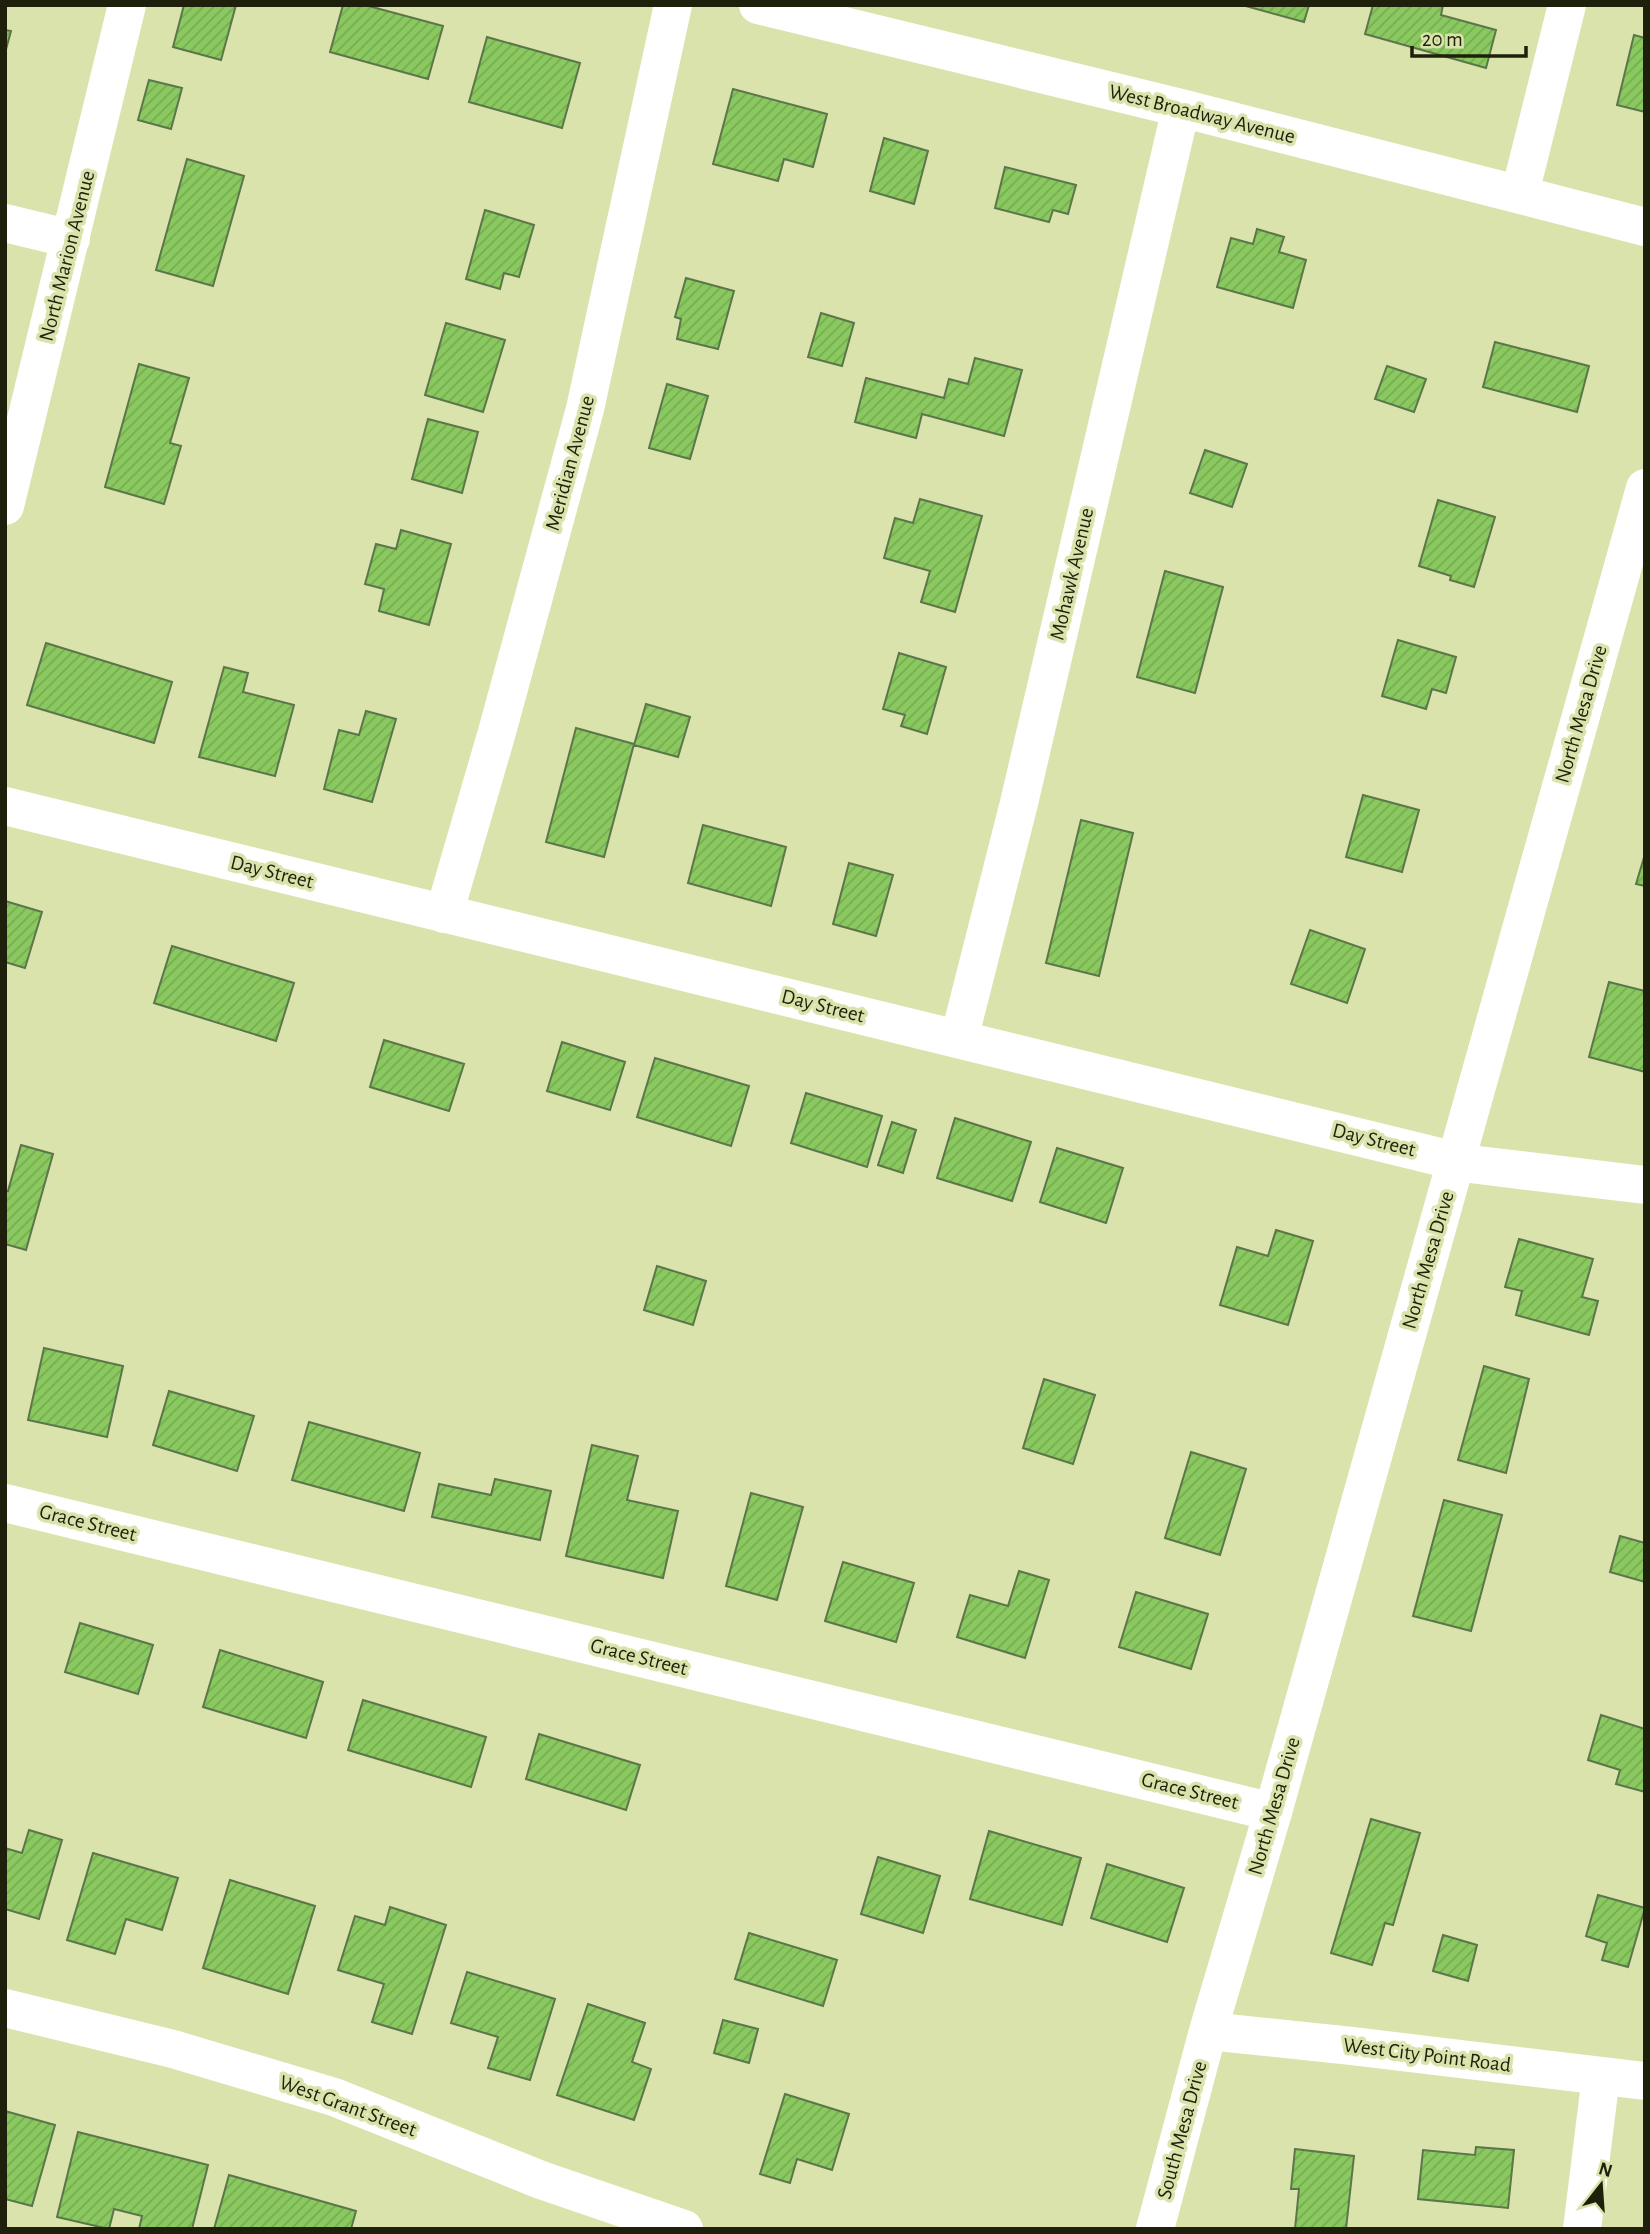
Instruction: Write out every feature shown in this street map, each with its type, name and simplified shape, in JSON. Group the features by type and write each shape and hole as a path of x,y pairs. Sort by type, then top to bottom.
{"street":[{"name":"North Marion Avenue","path":"5,506 127,5"},
{"name":"Meridian Avenue","path":"444,914 497,733 585,409 673,5"},
{"name":"West Broadway Avenue","path":"758,5 1181,108 1645,227"},
{"path":"1520,193 1567,5"},
{"name":"Mohawk Avenue","path":"959,1039 1019,803 1181,108"},
{"path":"5,223 71,239"},
{"name":"North Mesa Drive","path":"1208,2031 1273,1812 1645,488"},
{"name":"Day Street","path":"5,806 1456,1161 1645,1185"},
{"name":"Grace Street","path":"5,1503 1273,1812"},
{"name":"West Grant Street","path":"5,2008 173,2049 334,2097 541,2180 684,2229"},
{"name":"West City Point Road","path":"1208,2031 1645,2081"},
{"name":"South Mesa Drive","path":"1155,2229 1208,2031"},
{"path":"1582,2229 1601,2076"}],"building":[{"path":"184,5 236,5 221,60 173,47"},
{"path":"343,5 365,5 443,26 428,79 330,52"},
{"path":"1242,5 1309,5 1304,22"},
{"path":"1373,5 1443,5 1441,15 1496,30 1486,68 1365,34"},
{"path":"5,30 11,31 5,53"},
{"path":"1634,35 1645,38 1645,112 1617,105"},
{"path":"487,37 580,63 562,128 469,102"},
{"path":"149,80 182,88 171,129 138,120"},
{"path":"733,89 827,114 813,167 784,159 778,181 713,164"},
{"path":"884,138 928,151 914,204 870,191"},
{"path":"187,159 244,176 213,286 156,270"},
{"path":"1005,167 1076,185 1068,214 1053,210 1049,222 995,208"},
{"path":"485,210 534,225 519,277 504,273 500,289 466,279"},
{"path":"1257,229 1284,237 1279,252 1306,260 1293,308 1217,287 1231,238 1253,244"},
{"path":"686,278 734,291 718,349 677,339 681,319 675,317"},
{"path":"821,313 854,323 842,366 808,357"},
{"path":"446,323 505,340 483,412 425,395"},
{"path":"1495,342 1589,366 1577,412 1483,387"},
{"path":"975,358 1022,370 1004,436 922,414 916,438 855,422 866,378 944,398 949,379 968,384"},
{"path":"139,364 189,378 170,443 181,446 164,504 105,487"},
{"path":"1387,366 1426,379 1414,412 1375,399"},
{"path":"667,384 708,396 690,459 649,448"},
{"path":"428,419 478,432 462,493 412,479"},
{"path":"1205,450 1247,464 1232,507 1190,493"},
{"path":"920,499 982,516 955,612 921,602 930,571 884,558 895,518 913,523"},
{"path":"1438,500 1495,517 1474,587 1419,566"},
{"path":"401,530 451,544 429,625 379,611 384,589 365,584 376,544 396,549"},
{"path":"1165,571 1223,587 1195,693 1137,677"},
{"path":"1398,640 1456,657 1446,693 1432,689 1426,709 1382,696"},
{"path":"46,643 172,682 154,743 27,705"},
{"path":"899,653 946,667 927,734 901,726 905,715 883,709"},
{"path":"224,667 248,673 243,692 294,705 275,776 199,757"},
{"path":"646,704 690,717 678,757 634,745"},
{"path":"366,711 396,719 372,802 324,789 339,730 359,735"},
{"path":"576,728 634,744 604,857 546,842"},
{"path":"1363,795 1419,810 1402,872 1346,857"},
{"path":"1081,820 1133,833 1099,976 1046,963"},
{"path":"703,825 786,847 771,906 688,883"},
{"path":"1645,854 1645,886 1636,884"},
{"path":"849,863 893,875 876,936 833,924"},
{"path":"5,901 42,912 25,968 5,962"},
{"path":"1310,930 1365,949 1347,1003 1291,984"},
{"path":"172,946 294,983 276,1041 154,1003"},
{"path":"1609,982 1645,991 1645,1072 1589,1057"},
{"path":"384,1040 464,1064 449,1111 370,1087"},
{"path":"562,1042 625,1062 610,1110 547,1091"},
{"path":"655,1058 749,1086 731,1146 637,1117"},
{"path":"806,1093 882,1116 867,1167 791,1143"},
{"path":"955,1118 1031,1142 1012,1201 937,1178"},
{"path":"892,1122 916,1130 903,1173 878,1165"},
{"path":"21,1145 53,1154 26,1250 5,1244 5,1191 8,1191"},
{"path":"1057,1148 1123,1168 1106,1223 1040,1202"},
{"path":"1276,1230 1313,1241 1288,1325 1220,1305 1237,1247 1268,1256"},
{"path":"1519,1239 1593,1259 1582,1297 1598,1301 1589,1335 1516,1315 1522,1291 1505,1287"},
{"path":"657,1266 706,1281 693,1325 644,1310"},
{"path":"44,1348 123,1366 107,1437 28,1420"},
{"path":"1484,1366 1529,1379 1506,1473 1458,1460"},
{"path":"1044,1379 1095,1395 1073,1464 1023,1448"},
{"path":"169,1391 254,1416 237,1471 153,1445"},
{"path":"309,1422 420,1453 404,1511 292,1480"},
{"path":"592,1445 638,1456 627,1500 678,1511 663,1578 566,1556"},
{"path":"1191,1452 1246,1469 1220,1555 1165,1538"},
{"path":"495,1479 551,1491 540,1540 432,1517 439,1484 491,1495"},
{"path":"751,1493 803,1507 777,1600 726,1586"},
{"path":"1444,1500 1502,1515 1471,1631 1413,1616"},
{"path":"1620,1536 1645,1543 1645,1582 1610,1572"},
{"path":"843,1562 914,1583 896,1642 825,1621"},
{"path":"1019,1571 1049,1580 1025,1658 957,1637 970,1595 1008,1606"},
{"path":"1136,1592 1208,1614 1191,1669 1119,1647"},
{"path":"80,1623 153,1645 138,1694 65,1672"},
{"path":"220,1650 323,1682 306,1738 203,1707"},
{"path":"363,1700 486,1737 471,1787 348,1750"},
{"path":"1601,1715 1645,1729 1645,1792 1616,1784 1620,1770 1588,1760"},
{"path":"539,1734 640,1765 626,1810 526,1779"},
{"path":"1371,1819 1420,1833 1393,1925 1385,1923 1372,1965 1331,1953"},
{"path":"29,1830 62,1840 39,1919 5,1909 5,1848 22,1853"},
{"path":"989,1831 1081,1858 1062,1925 970,1899"},
{"path":"93,1853 178,1878 162,1930 126,1919 115,1954 67,1940"},
{"path":"878,1857 940,1876 923,1933 861,1914"},
{"path":"1107,1864 1184,1888 1167,1942 1091,1918"},
{"path":"230,1880 315,1906 288,1994 203,1968"},
{"path":"1598,1895 1645,1908 1628,1967 1602,1960 1607,1943 1586,1936"},
{"path":"390,1907 446,1925 412,2034 372,2022 384,1984 338,1970 355,1916 385,1925"},
{"path":"749,1933 837,1960 823,2006 735,1979"},
{"path":"1443,1935 1477,1945 1468,1981 1433,1971"},
{"path":"467,1972 555,1999 530,2080 488,2068 498,2037 451,2023"},
{"path":"588,2004 645,2023 632,2062 651,2069 634,2120 557,2095"},
{"path":"723,2020 758,2029 749,2063 714,2053"},
{"path":"785,2094 849,2114 832,2170 797,2159 790,2183 760,2174"},
{"path":"5,2111 55,2125 32,2206 5,2199"},
{"path":"78,2132 208,2165 192,2229 139,2229 142,2216 114,2209 109,2229 57,2217"},
{"path":"1476,2147 1514,2150 1508,2208 1418,2199 1423,2150 1475,2155"},
{"path":"1295,2149 1354,2156 1346,2229 1295,2229 1299,2189 1291,2189"},
{"path":"229,2175 356,2211 351,2229 214,2229"}]}
